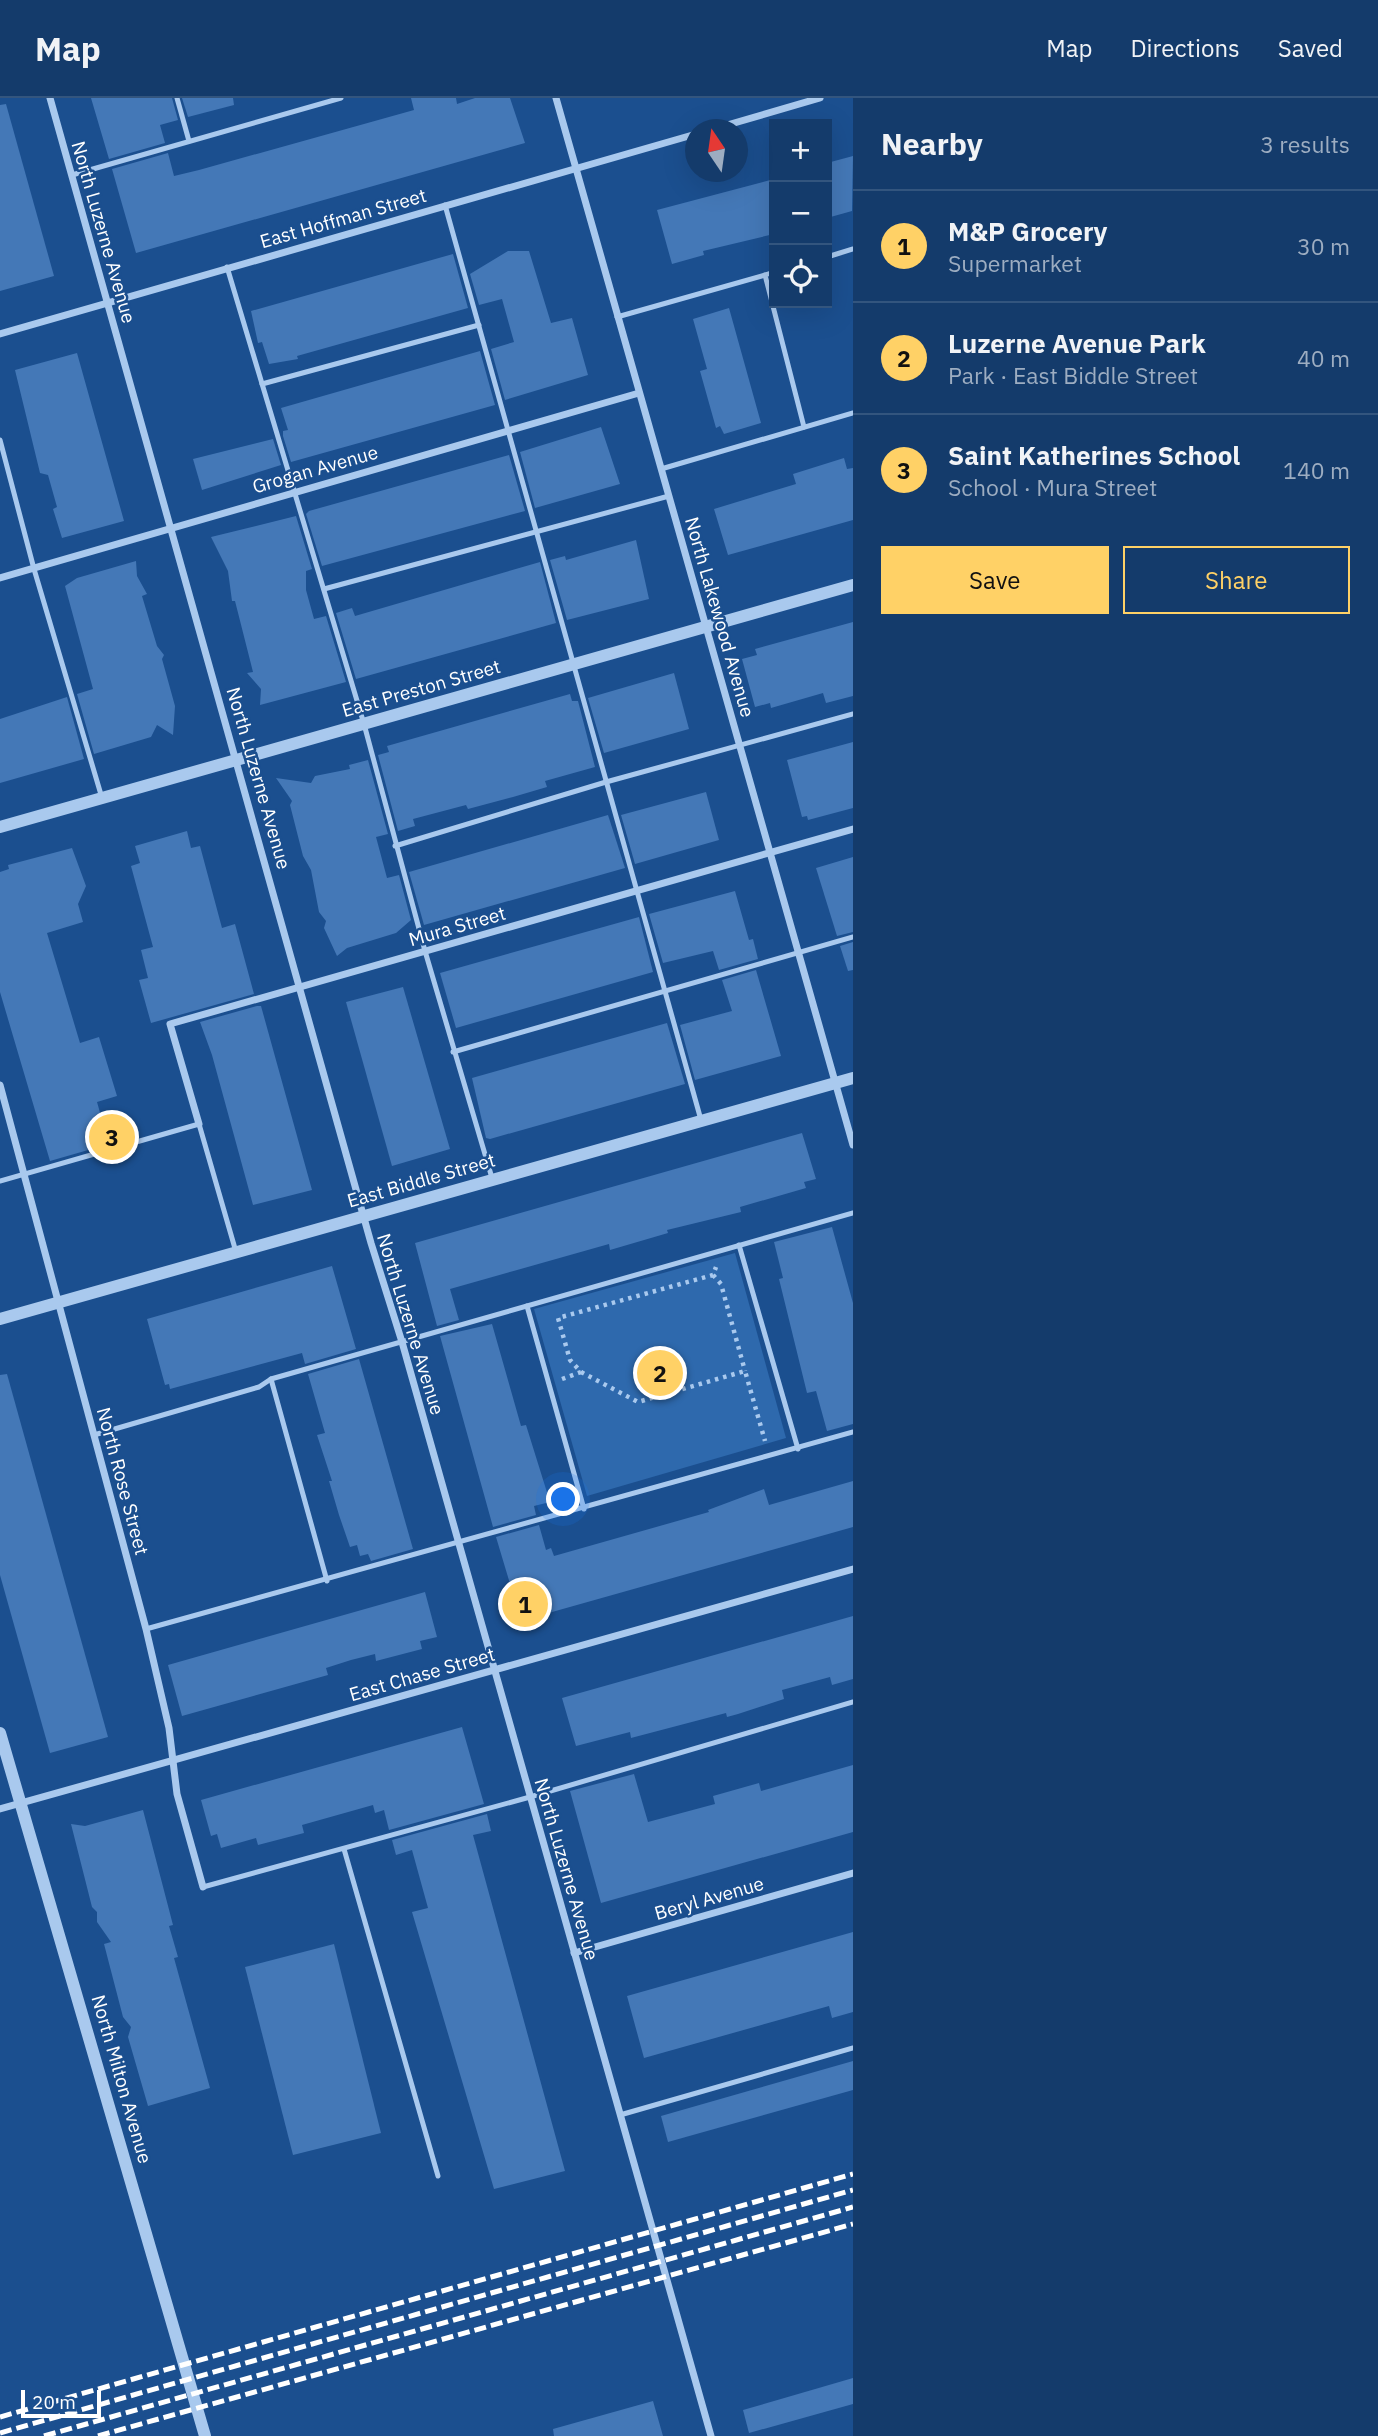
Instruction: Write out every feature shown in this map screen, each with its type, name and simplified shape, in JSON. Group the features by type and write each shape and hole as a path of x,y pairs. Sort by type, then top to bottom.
{"street":[{"name":"North Luzerne Avenue","path":"50,98 363,1216 402,1342 711,2436"},
{"name":"North Lakewood Avenue","path":"556,98 853,1145"},
{"path":"748,119 820,98"},
{"name":"East Hoffman Street","path":"0,334 107,301 685,137"},
{"name":"Grogan Avenue","path":"0,579 171,527 639,393"},
{"name":"East Preston Street","path":"0,827 853,586"},
{"name":"Mura Street","path":"199,1124 170,1024 853,829"},
{"name":"East Biddle Street","path":"0,1319 853,1078"},
{"name":"North Rose Street","path":"0,1085 146,1629 169,1728 177,1794 203,1887"},
{"name":"East Chase Street","path":"0,1809 853,1569"},
{"name":"North Milton Avenue","path":"0,1733 205,2436"},
{"name":"Beryl Avenue","path":"575,1954 853,1873"}],"lane":[{"path":"177,98 189,141"},
{"path":"72,175 341,98"},
{"path":"445,205 510,430 663,992 701,1120"},
{"path":"832,255 853,249"},
{"path":"227,267 364,724 453,1052 493,1180"},
{"path":"617,317 769,274"},
{"path":"765,275 804,427"},
{"path":"262,384 479,325"},
{"path":"661,469 853,413"},
{"path":"0,440 34,569 102,798"},
{"path":"324,589 669,496"},
{"path":"395,846 606,782 853,714"},
{"path":"453,1052 853,937"},
{"path":"0,1181 199,1124 236,1253"},
{"path":"94,1435 258,1387 271,1379 853,1213"},
{"path":"739,1245 798,1449"},
{"path":"527,1306 584,1509"},
{"path":"271,1379 327,1581"},
{"path":"146,1629 327,1581 853,1432"},
{"path":"203,1887 530,1797 853,1702"},
{"path":"344,1849 438,2176"},
{"path":"620,2115 853,2048"}],"path":[{"path":"713,1275 723,1250"},
{"path":"713,1275 721,1284 769,1457"},
{"path":"713,1275 558,1318 570,1360 581,1372 638,1402 745,1371"},
{"path":"549,1383 581,1372"}],"shaded area":[{"path":"735,1253 786,1438 587,1496 534,1309"}],"building":[{"path":"91,98 172,98 178,120 160,125 165,143 109,159"},
{"path":"182,98 233,98 234,105 188,117"},
{"path":"411,98 456,98 457,104 475,98 510,98 525,143 136,253 112,169 168,153 174,176 414,110"},
{"path":"6,104 54,276 0,291 0,105"},
{"path":"853,156 852,211 832,217 832,182 832,162"},
{"path":"769,180 769,235 703,251 704,255 672,264 657,210"},
{"path":"508,251 529,251 551,323 572,318 588,375 505,400 491,349 514,342 502,299 479,305 470,274"},
{"path":"453,254 468,308 297,356 298,359 269,364 262,342 258,343 251,311"},
{"path":"729,308 761,423 724,434 720,426 716,428 700,371 707,369 693,319"},
{"path":"480,351 495,405 291,462 283,436 283,431 288,430 281,408"},
{"path":"77,353 124,521 62,538 53,509 57,507 48,475 40,473 15,370"},
{"path":"601,427 620,484 535,508 520,452"},
{"path":"273,439 281,465 202,490 193,459"},
{"path":"509,455 525,511 322,566 306,514 309,511"},
{"path":"844,458 847,469 853,468 853,520 728,555 714,509 796,484 793,474"},
{"path":"296,516 312,569 306,571 306,590 314,619 326,616 346,682 260,705 261,689 247,673 253,672 235,601 232,601 228,571 211,537"},
{"path":"636,540 649,599 567,620 550,560 565,556 566,560"},
{"path":"136,561 137,576 147,594 142,596 157,646 164,655 162,659 175,706 173,735 157,725 151,737 94,754 77,694 93,689 65,586 77,578"},
{"path":"540,562 556,623 356,679 336,613 352,608 355,616"},
{"path":"853,622 853,696 826,703 823,693 771,708 770,703 755,707 742,659 757,655 755,649"},
{"path":"674,673 689,729 604,753 588,698"},
{"path":"570,694 572,701 578,701 595,767 545,781 547,787 513,797 468,809 466,805 413,819 415,826 398,831 378,755 389,752 387,746"},
{"path":"67,697 84,759 0,783 0,719"},
{"path":"853,742 853,808 808,820 807,816 802,817 787,760"},
{"path":"368,760 388,834 376,837 387,878 399,875 411,920 396,933 347,948 337,956 324,928 326,921 319,912 311,870 303,856 290,805 292,801 276,778 311,783 315,776 350,769 349,765"},
{"path":"706,792 719,840 635,864 621,815"},
{"path":"608,815 625,868 424,925 409,872"},
{"path":"187,831 191,848 200,846 222,928 235,924 254,994 151,1023 139,980 148,978 141,950 153,947 131,866 140,863 135,846"},
{"path":"72,848 86,886 78,904 83,922 47,933 80,1043 99,1037 117,1096 97,1102 109,1144 50,1161 0,992 0,872 9,869 8,865"},
{"path":"853,857 853,932 837,936 816,868"},
{"path":"735,891 749,940 753,939 758,959 719,970 713,951 663,963 649,914"},
{"path":"639,917 653,972 456,1028 440,973"},
{"path":"853,942 853,970 848,971 840,946"},
{"path":"756,970 781,1056 695,1080 680,1025 732,1011 722,980"},
{"path":"403,987 450,1149 392,1166 346,1002"},
{"path":"261,1006 312,1190 253,1205 212,1055 200,1022"},
{"path":"667,1023 685,1084 486,1138 472,1078"},
{"path":"802,1133 816,1179 804,1182 806,1188 740,1207 741,1212 667,1230 668,1233 610,1250 609,1244 450,1289 459,1320 437,1326 415,1243"},
{"path":"832,1227 853,1303 853,1424 827,1431 816,1391 807,1393 779,1279 783,1278 774,1242"},
{"path":"332,1266 356,1349 305,1364 302,1353 170,1389 169,1384 165,1385 147,1319"},
{"path":"492,1324 521,1426 526,1425 550,1502 534,1506 536,1515 493,1527 440,1336"},
{"path":"359,1359 413,1549 371,1561 368,1554 360,1556 357,1545 350,1547 339,1515 329,1481 332,1481 317,1435 325,1433 308,1374"},
{"path":"7,1374 108,1737 50,1753 0,1575 0,1375"},
{"path":"853,1481 853,1527 545,1614 543,1607 519,1614 496,1537 539,1525 546,1550 551,1548 554,1556 709,1512 708,1510 764,1489 769,1505"},
{"path":"425,1592 437,1637 420,1641 422,1649 376,1661 375,1654 351,1660 326,1668 328,1675 182,1716 168,1665"},
{"path":"853,1616 853,1679 832,1685 830,1677 782,1690 784,1699 727,1717 726,1713 631,1738 630,1732 576,1746 562,1698"},
{"path":"462,1727 484,1804 389,1830 384,1810 375,1813 373,1805 302,1825 304,1833 258,1845 256,1838 221,1848 217,1834 211,1836 201,1800"},
{"path":"853,1765 853,1832 601,1903 570,1791 634,1774 648,1822 715,1804 713,1796 759,1783 761,1791"},
{"path":"143,1810 173,1925 169,1926 178,1957 174,1958 210,2088 148,2106 128,2037 131,2027 123,2017 104,1944 111,1942 97,1922 97,1912 92,1907 71,1824 85,1826"},
{"path":"487,1814 491,1831 473,1835 565,2171 494,2189 412,1912 428,1908 412,1850 396,1855 392,1840"},
{"path":"853,1932 853,2012 832,2018 829,2006 644,2058 627,1996"},
{"path":"334,1944 381,2133 293,2155 245,1967"},
{"path":"853,2061 853,2090 668,2142 661,2116"},
{"path":"853,2378 853,2404 749,2433 743,2410"},
{"path":"653,2401 663,2436 554,2436 553,2429"}],"railway":[{"path":"0,2417 853,2174"},
{"path":"0,2433 853,2190"},
{"path":"44,2436 853,2207"},
{"path":"98,2436 853,2224"}],"place":[{"name":"Saint Katherines School","path":"112,1137"},
{"name":"Luzerne Avenue Park","path":"660,1373"},
{"name":"M&P Grocery","path":"525,1604"}]}
